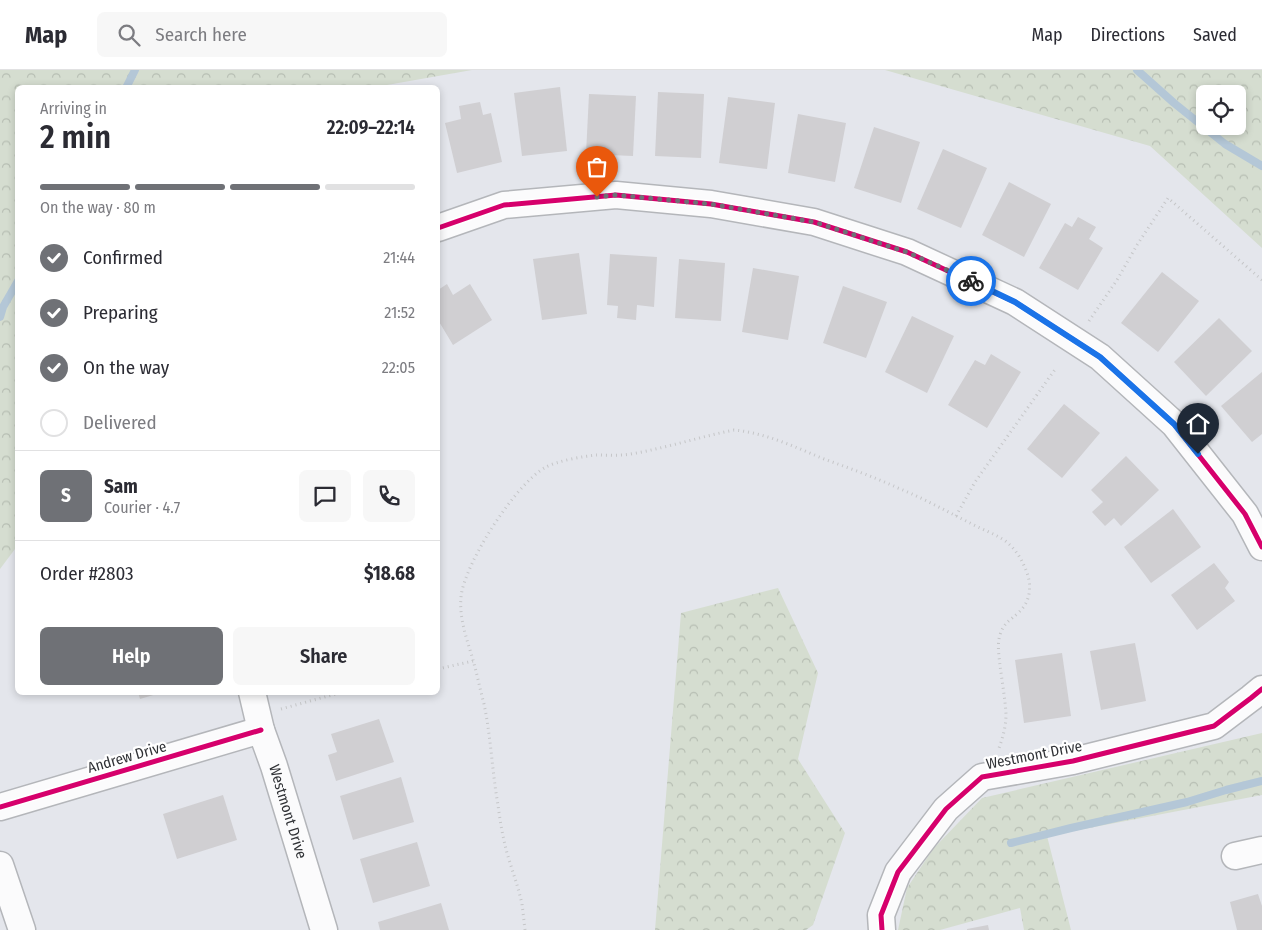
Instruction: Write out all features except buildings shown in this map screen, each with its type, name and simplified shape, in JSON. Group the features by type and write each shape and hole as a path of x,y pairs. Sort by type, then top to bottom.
{"street":[{"path":"440,227 504,204 616,195 711,204 814,222 907,252 1015,302 1100,357 1174,424 1245,514 1262,547"},
{"name":"Westmont Drive","path":"882,930 881,915 898,872 946,809 982,777 1073,761 1214,726 1262,688"},
{"name":"Westmont Drive","path":"257,713 324,930"},
{"name":"Andrew Drive","path":"0,807 257,713"},
{"path":"1235,856 1262,850"},
{"path":"0,865 22,930"}],"path":[{"path":"1087,325 1168,198 1262,280"},
{"path":"956,516 975,482 1056,368"},
{"path":"525,930 522,905 507,852 498,805 490,734 473,661 464,632 461,596 466,578 476,556 492,528 517,494 546,466 561,461 595,455 629,454 734,430 746,432 770,438 898,488 1004,540 1016,550 1027,572 1029,586 1028,599 1024,606 1006,622 1000,635 1000,658 1006,715 1005,728 990,776"},
{"path":"440,669 473,661"},
{"path":"257,713 331,695"}],"green space":[{"path":"0,70 472,70 387,85 15,85 15,549 0,569"},
{"path":"885,70 1262,70 1262,248 1150,146"},
{"path":"778,588 818,673 798,759 845,833 813,925 806,930 655,930 681,613"},
{"path":"1262,733 1262,795 1047,836 1071,930 1024,930 1020,908 940,930 898,930 907,888 933,849 982,798"}],"waterway":[{"path":"128,85 135,70"},
{"path":"1137,70 1225,144 1262,166"},
{"path":"0,317 3,307 15,286"},
{"path":"1011,843 1187,802 1262,781"}],"cycle path":[{"path":"440,227 504,205 616,195 711,204 814,222 907,252 1015,302 1100,357 1174,424 1245,514 1262,547"},
{"path":"882,930 881,915 898,872 946,809 982,777 1073,761 1214,726 1262,689"},
{"path":"0,807 261,730"}],"way so far":[{"path":"597,197 616,195 711,204 814,222 907,252 971,281"}],"route":[{"path":"971,281 1015,302 1100,357 1174,424 1198,454"}]}
